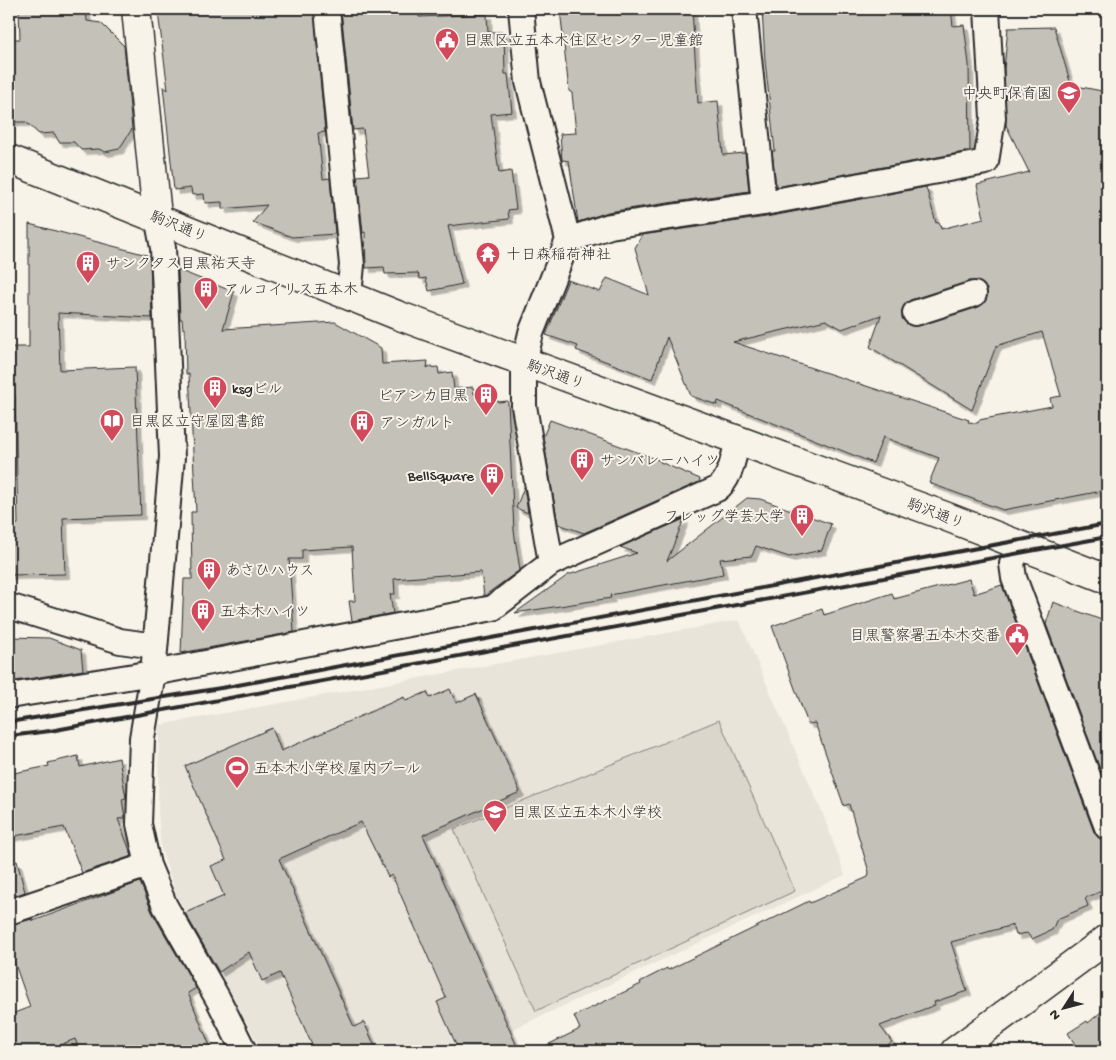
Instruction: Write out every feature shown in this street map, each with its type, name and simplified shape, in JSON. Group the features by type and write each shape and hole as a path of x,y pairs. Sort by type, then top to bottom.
{"main road":[{"path":"136,9 157,216"},
{"name":"駒沢通り","path":"9,158 157,216 348,295 524,363 942,515 1107,579"},
{"path":"955,1051 1107,939"}],"street":[{"path":"327,9 352,265 348,295"},
{"path":"522,9 528,82 568,240 531,333 524,363 524,406 550,563"},
{"path":"744,9 764,203"},
{"path":"568,240 610,226 764,203 986,162 993,118 987,9"},
{"path":"157,216 164,248 172,457 155,646 142,738 139,824 148,865 165,906 244,1051"},
{"path":"915,313 974,294"},
{"path":"9,696 152,673 493,608 550,563 717,489 724,484 728,476 738,441"},
{"path":"1018,546 1012,564 1014,578 1107,827"},
{"path":"9,606 120,641 155,646"},
{"path":"9,912 148,865"}],"shaded area":[{"name":"目黒区立五本木小学校","path":"739,620 824,817 845,875 466,1051 262,1051 176,894 161,849 158,812 159,725"},
{"path":"719,720 795,891 536,1011 454,829"}],"building":[{"path":"19,9 86,9 87,21 101,23 124,46 132,129 119,149 105,152 99,149 81,150 74,142 59,142 54,133 39,134 26,122 9,122 9,39 20,39"},
{"path":"183,9 314,9 325,132 318,133 323,179 330,178 335,234 292,237 253,222 267,205 222,209 222,202 205,203 204,194 192,195 191,188 174,190 163,86 168,90 158,12"},
{"path":"341,9 418,9 419,17 487,14 488,32 504,32 505,74 508,74 512,112 491,114 499,173 511,171 516,209 508,210 509,219 448,226 462,284 429,291 426,278 420,279 418,273 385,274 384,267 366,268 365,232 363,233 357,176 369,175 363,129 353,130"},
{"path":"560,9 692,9 698,103 718,101 723,155 745,153 749,191 608,212 578,222 569,161 562,160 560,134 576,133 572,93 569,91"},
{"path":"762,9 951,9 953,26 964,25 969,64 970,151 776,187 772,151 775,151 765,61"},
{"path":"1054,27 1071,85 1107,92 1107,490 1003,510 929,483 939,458 883,437 873,463 718,401 717,405 691,396 667,337 652,379 576,350 578,346 546,335 568,280 600,292 607,278 649,295 635,248 642,235 766,217 926,187 936,223 939,222 941,229 984,218 977,185 1029,172 1006,125 1004,69 1008,28","holes":["970,281 977,281 987,289 987,297 979,307 919,326 906,323 902,318 902,310 910,300","881,315 870,347 972,410 996,346 1042,332 1061,396 1050,398 1052,406 979,420 978,423 968,422 969,420 733,342 826,320 842,329"]},
{"path":"29,224 147,255 150,259 152,318 58,313 60,370 135,367 141,515 63,518 65,574 9,575 9,525 18,524 15,395 9,395 9,347 29,347"},
{"path":"178,270 234,292 223,329 335,322 381,348 382,364 428,361 427,368 438,367 439,374 452,372 454,389 473,387 474,394 483,394 484,399 495,397 498,402 508,401 514,531 520,570 484,596 481,572 394,579 395,594 390,594 393,613 352,621 349,601 355,601 352,547 302,550 302,559 289,559 294,632 181,653 184,579 192,579 191,512 196,512 189,374 186,374 185,329 183,329 182,319 180,319"},
{"name":"サンバレーハイツ","path":"550,420 661,461 700,479 699,482 584,533 558,524 543,437"},
{"path":"524,487 528,513 516,508"},
{"path":"747,498 760,499 831,524 822,550 789,557 756,546 752,556 720,559 723,574 610,595 611,598 515,613 568,575 637,553 620,547 684,519 667,561"},
{"path":"969,579 974,594 1002,585 1094,832 1099,838 1107,840 1107,889 1085,898 1088,906 1057,919 1052,930 1032,939 1027,933 1016,935 1013,925 951,942 967,991 934,1002 935,1005 880,1026 892,1042 879,1051 535,1051 580,1029 574,1016 641,984 640,982 667,968 668,970 809,901 810,903 868,877 869,872 849,804 844,806 815,723 808,724 772,626 822,609 824,615 892,593 894,599"},
{"path":"1053,602 1107,622 1107,788 1046,624"},
{"path":"9,637 49,638 81,650 83,670 9,682"},
{"path":"450,689 456,703 476,694 520,792 423,835 519,1051 459,1051 437,1002 446,998 392,875 388,877 361,822 279,859 354,1027 364,1022 377,1051 297,1051 312,1045 280,973 262,981 249,952 219,972 185,913 224,896 211,866 226,860 185,766 272,728 281,751 404,697 406,701 427,692 430,698"},
{"path":"78,756 80,767 119,758 126,798 122,799 125,818 118,819 132,856 82,873 64,827 9,837 9,774 49,766 48,763"},
{"path":"17,861 25,892 9,898 9,862"},
{"path":"140,882 152,912 196,988 188,993 212,1051 80,1051 75,1039 45,1051 9,1051 9,1015 30,1007 9,947 9,925 32,919 33,921"},
{"path":"1107,1007 1107,1051 1079,1051 1068,1033 1087,1021 1088,1023"}],"railway":[{"path":"9,722 227,687 1107,524"},
{"path":"9,736 50,731 1107,537"}],"place":[{"name":"目黒区立五本木住区センター児童館","path":"447,61"},
{"name":"中央町保育園","path":"1069,114"},
{"name":"十日森稲荷神社","path":"488,275"},
{"name":"サンクタス目黒祐天寺","path":"88,284"},
{"name":"アルコイリス五本木","path":"206,310"},
{"name":"ksgビル","path":"215,409"},
{"name":"ビアンカ目黒","path":"486,416"},
{"name":"目黒区立守屋図書館","path":"112,442"},
{"name":"アンガルト","path":"362,443"},
{"name":"サンバレーハイツ","path":"582,481"},
{"name":"BellSquare","path":"492,496"},
{"name":"フレッグ学芸大学","path":"802,537"},
{"name":"あさひハウス","path":"209,591"},
{"name":"五本木ハイツ","path":"203,632"},
{"name":"目黒警察署五本木交番","path":"1017,656"},
{"name":"五本木小学校 屋内プール","path":"237,789"},
{"name":"目黒区立五本木小学校","path":"495,833"}]}
